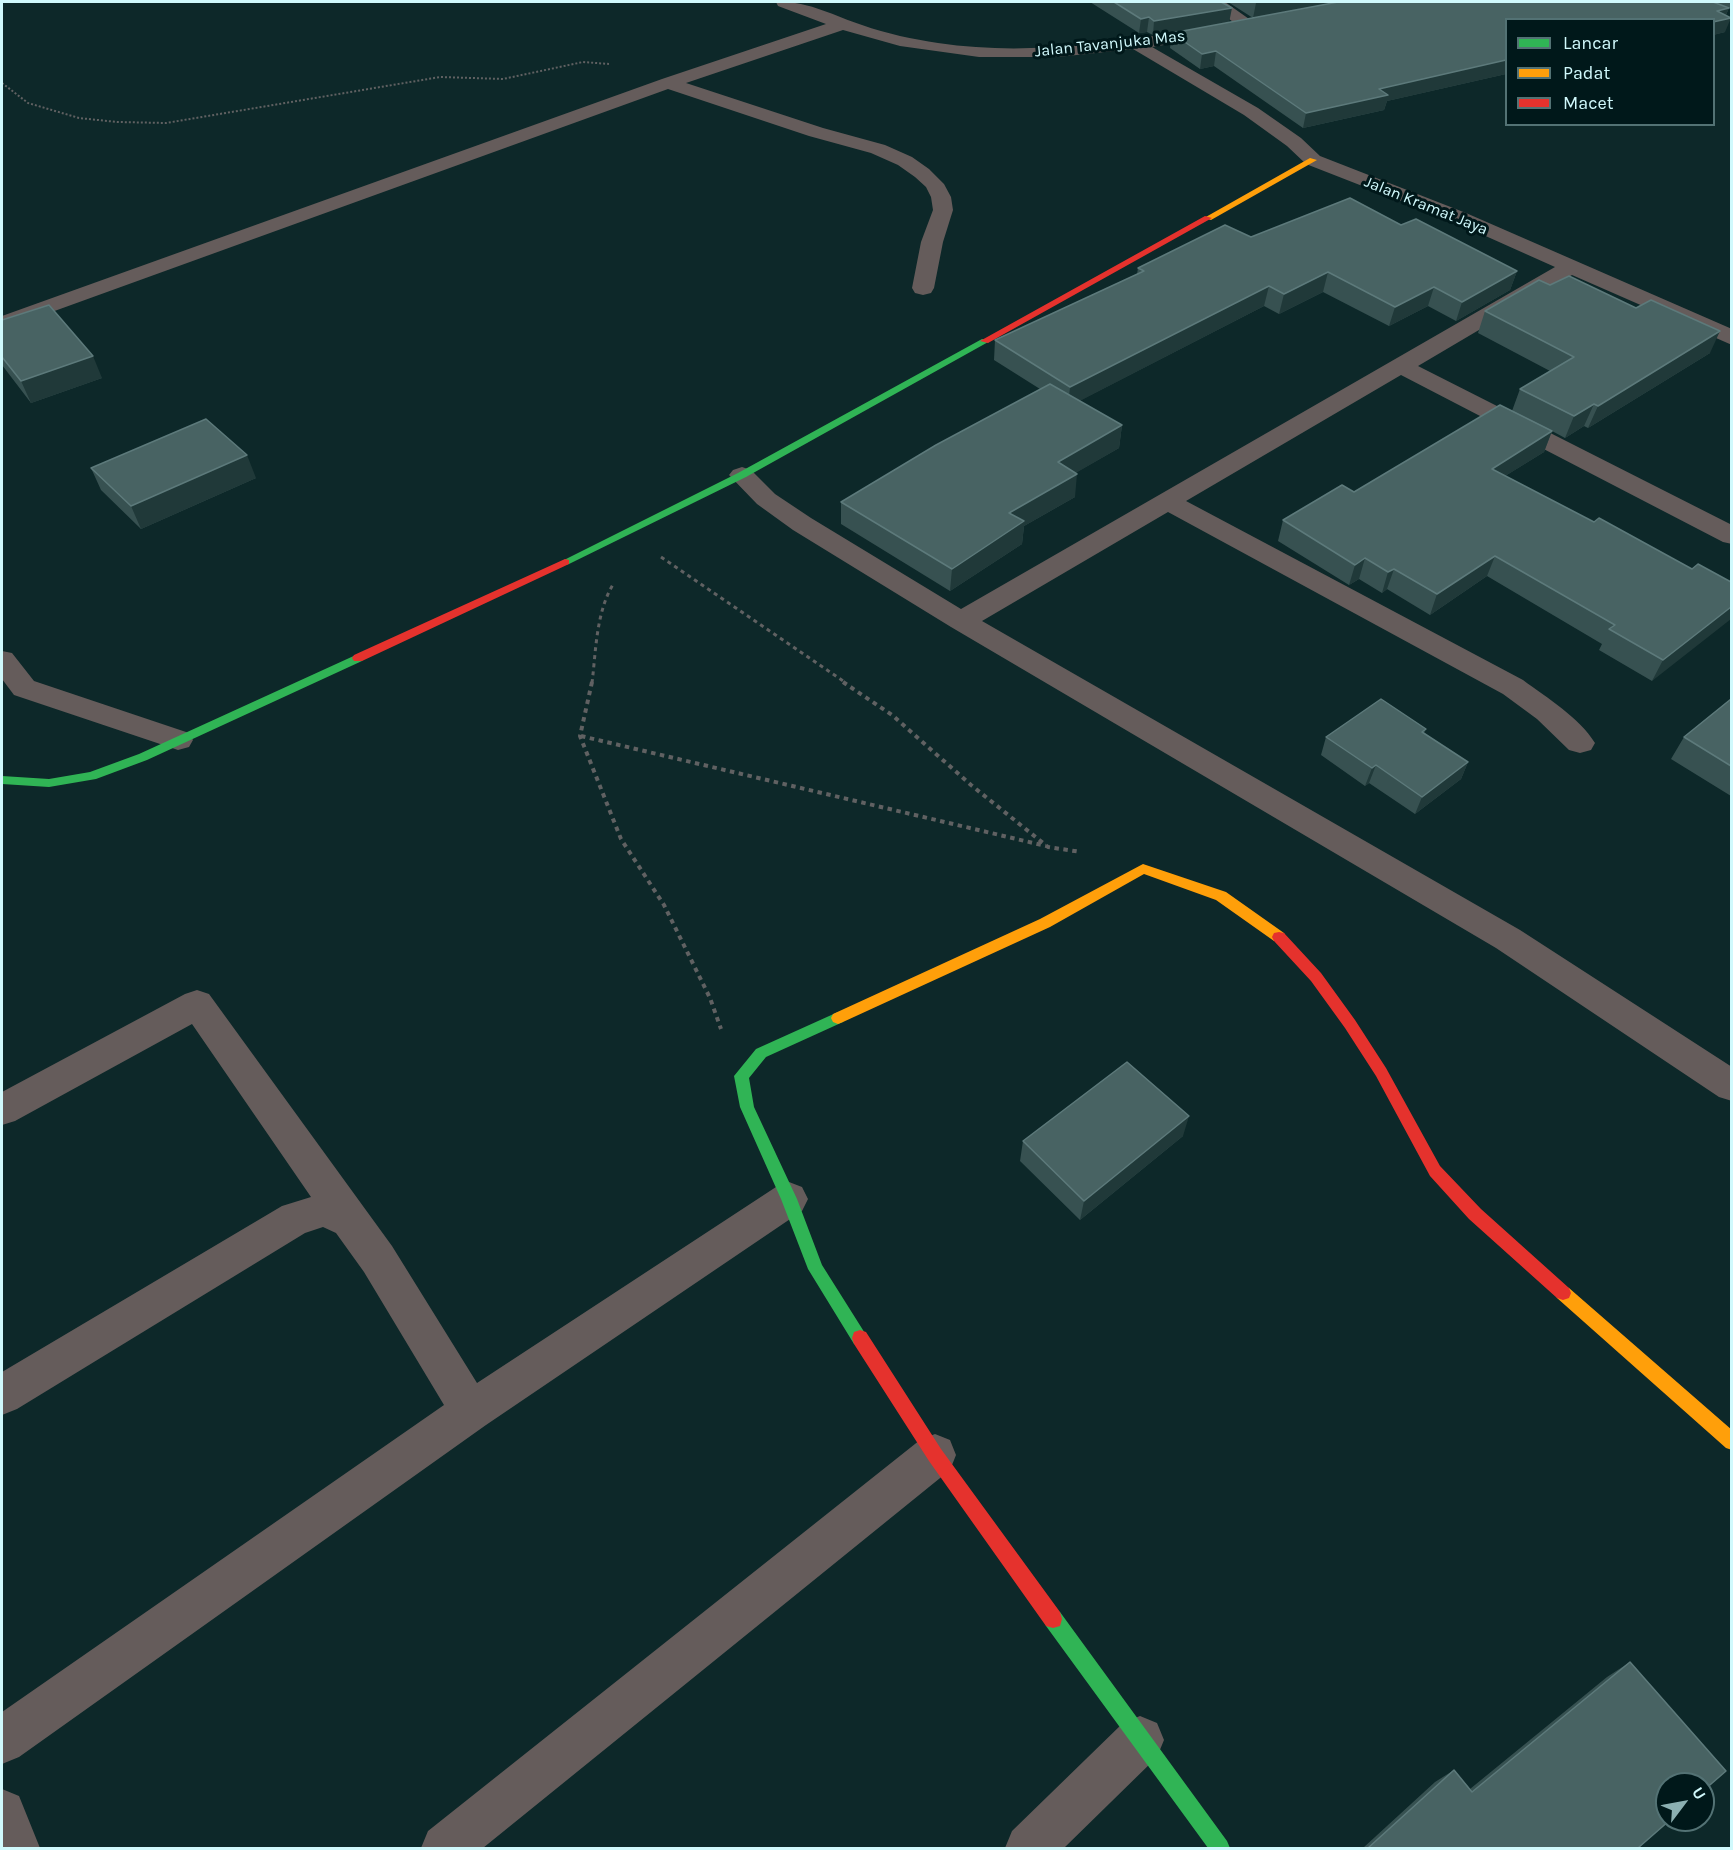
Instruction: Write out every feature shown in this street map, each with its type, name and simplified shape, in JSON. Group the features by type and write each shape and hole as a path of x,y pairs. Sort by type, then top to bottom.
{"street":[{"name":"Jalan Tavanjuka Mas","path":"784,2 899,41 951,51 1058,52 1138,45 1271,21"},
{"path":"1214,2 1250,26"},
{"path":"2,322 668,83 844,24"},
{"name":"Jalan Kramat Jaya","path":"1138,45 1250,110 1296,142 1313,160 1459,218 1731,338"},
{"path":"668,83 805,128 878,149 905,161 922,173 934,184 941,197 943,210 932,242 923,288"},
{"path":"2,780 49,783 92,777 143,757 507,590 742,475 1313,160"},
{"path":"961,621 1569,268"},
{"path":"1399,365 1731,536"},
{"path":"742,475 783,512 961,621 1508,939 1731,1086"},
{"path":"1166,501 1514,687 1547,712 1580,743"},
{"path":"2,660 13,692 178,740"},
{"path":"1220,1848 935,1455 816,1269 789,1199 747,1107 741,1076 760,1053 1045,923 1143,869 1221,896 1273,931 1316,977 1350,1024 1380,1072 1435,1171 1474,1214 1731,1442"},
{"path":"2,1110 198,1004 378,1259 471,1411"},
{"path":"2,1740 471,1411 789,1199"},
{"path":"2,1395 295,1218 326,1210 349,1221"},
{"path":"445,1848 935,1455"},
{"path":"1029,1848 1140,1740"},
{"path":"2,1812 16,1848"}],"path":[{"path":"2,83 28,103 79,118 117,122 166,123 440,77 503,79 583,62 611,64 668,83"},
{"path":"641,523 638,541 609,591 598,632 591,690 580,736 621,839 664,905 710,998 741,1076"},
{"path":"638,541 714,596 892,715 971,785 1048,847"},
{"path":"580,736 1048,847 1104,856 1143,869"}],"building":[{"path":"1114,2 1221,2 1232,8 1154,21 1149,17 1141,19"},
{"path":"1338,2 1713,2 1729,8 1717,11 1731,18 1715,22 1715,18 1505,18 1505,60 1379,89 1388,95 1306,113 1216,51 1202,54 1172,33"},
{"path":"1350,198 1401,225 1416,219 1517,271 1462,302 1434,287 1395,307 1328,272 1284,294 1269,286 1070,387 995,340 1144,271 1138,268 1225,225 1251,237"},
{"path":"1569,276 1636,308 1651,300 1720,331 1598,406 1594,404 1574,416 1520,389 1574,357 1485,311 1539,280 1550,285"},
{"path":"49,305 93,356 21,381 2,357 2,320"},
{"path":"1050,384 1122,425 1058,462 1077,474 1009,513 1024,521 952,569 841,502 936,445"},
{"path":"1500,405 1552,431 1492,469 1594,522 1599,518 1692,569 1698,564 1731,582 1731,607 1663,660 1609,629 1615,625 1495,556 1437,594 1394,569 1388,572 1365,558 1355,565 1283,520 1342,485 1354,492"},
{"path":"206,419 247,455 131,506 91,468"},
{"path":"1381,699 1426,729 1422,732 1468,762 1422,797 1376,765 1372,768 1326,737"},
{"path":"1731,699 1731,766 1684,737"},
{"path":"1127,1062 1189,1116 1084,1201 1023,1141"},
{"path":"1630,1662 1726,1771 1715,1781 1715,1772 1655,1772 1656,1832 1638,1848 1368,1848 1454,1770 1472,1792"}],"traffic: fast":[{"path":"565,562 742,475 985,341"},
{"path":"2,780 49,783 92,776 143,757 358,658"},
{"path":"838,1018 761,1053 741,1076 747,1107 789,1199 816,1269 860,1338"},
{"path":"1053,1619 1220,1848"}],"traffic: slow":[{"path":"1208,218 1313,160"},
{"path":"838,1018 1045,923 1143,869 1221,896 1279,937"},
{"path":"1563,1293 1732,1442"}],"traffic: jam":[{"path":"985,341 1208,218"},
{"path":"358,658 565,562"},
{"path":"1279,937 1316,977 1350,1024 1381,1072 1435,1171 1475,1214 1563,1293"},
{"path":"860,1338 935,1455 1053,1619"}]}
